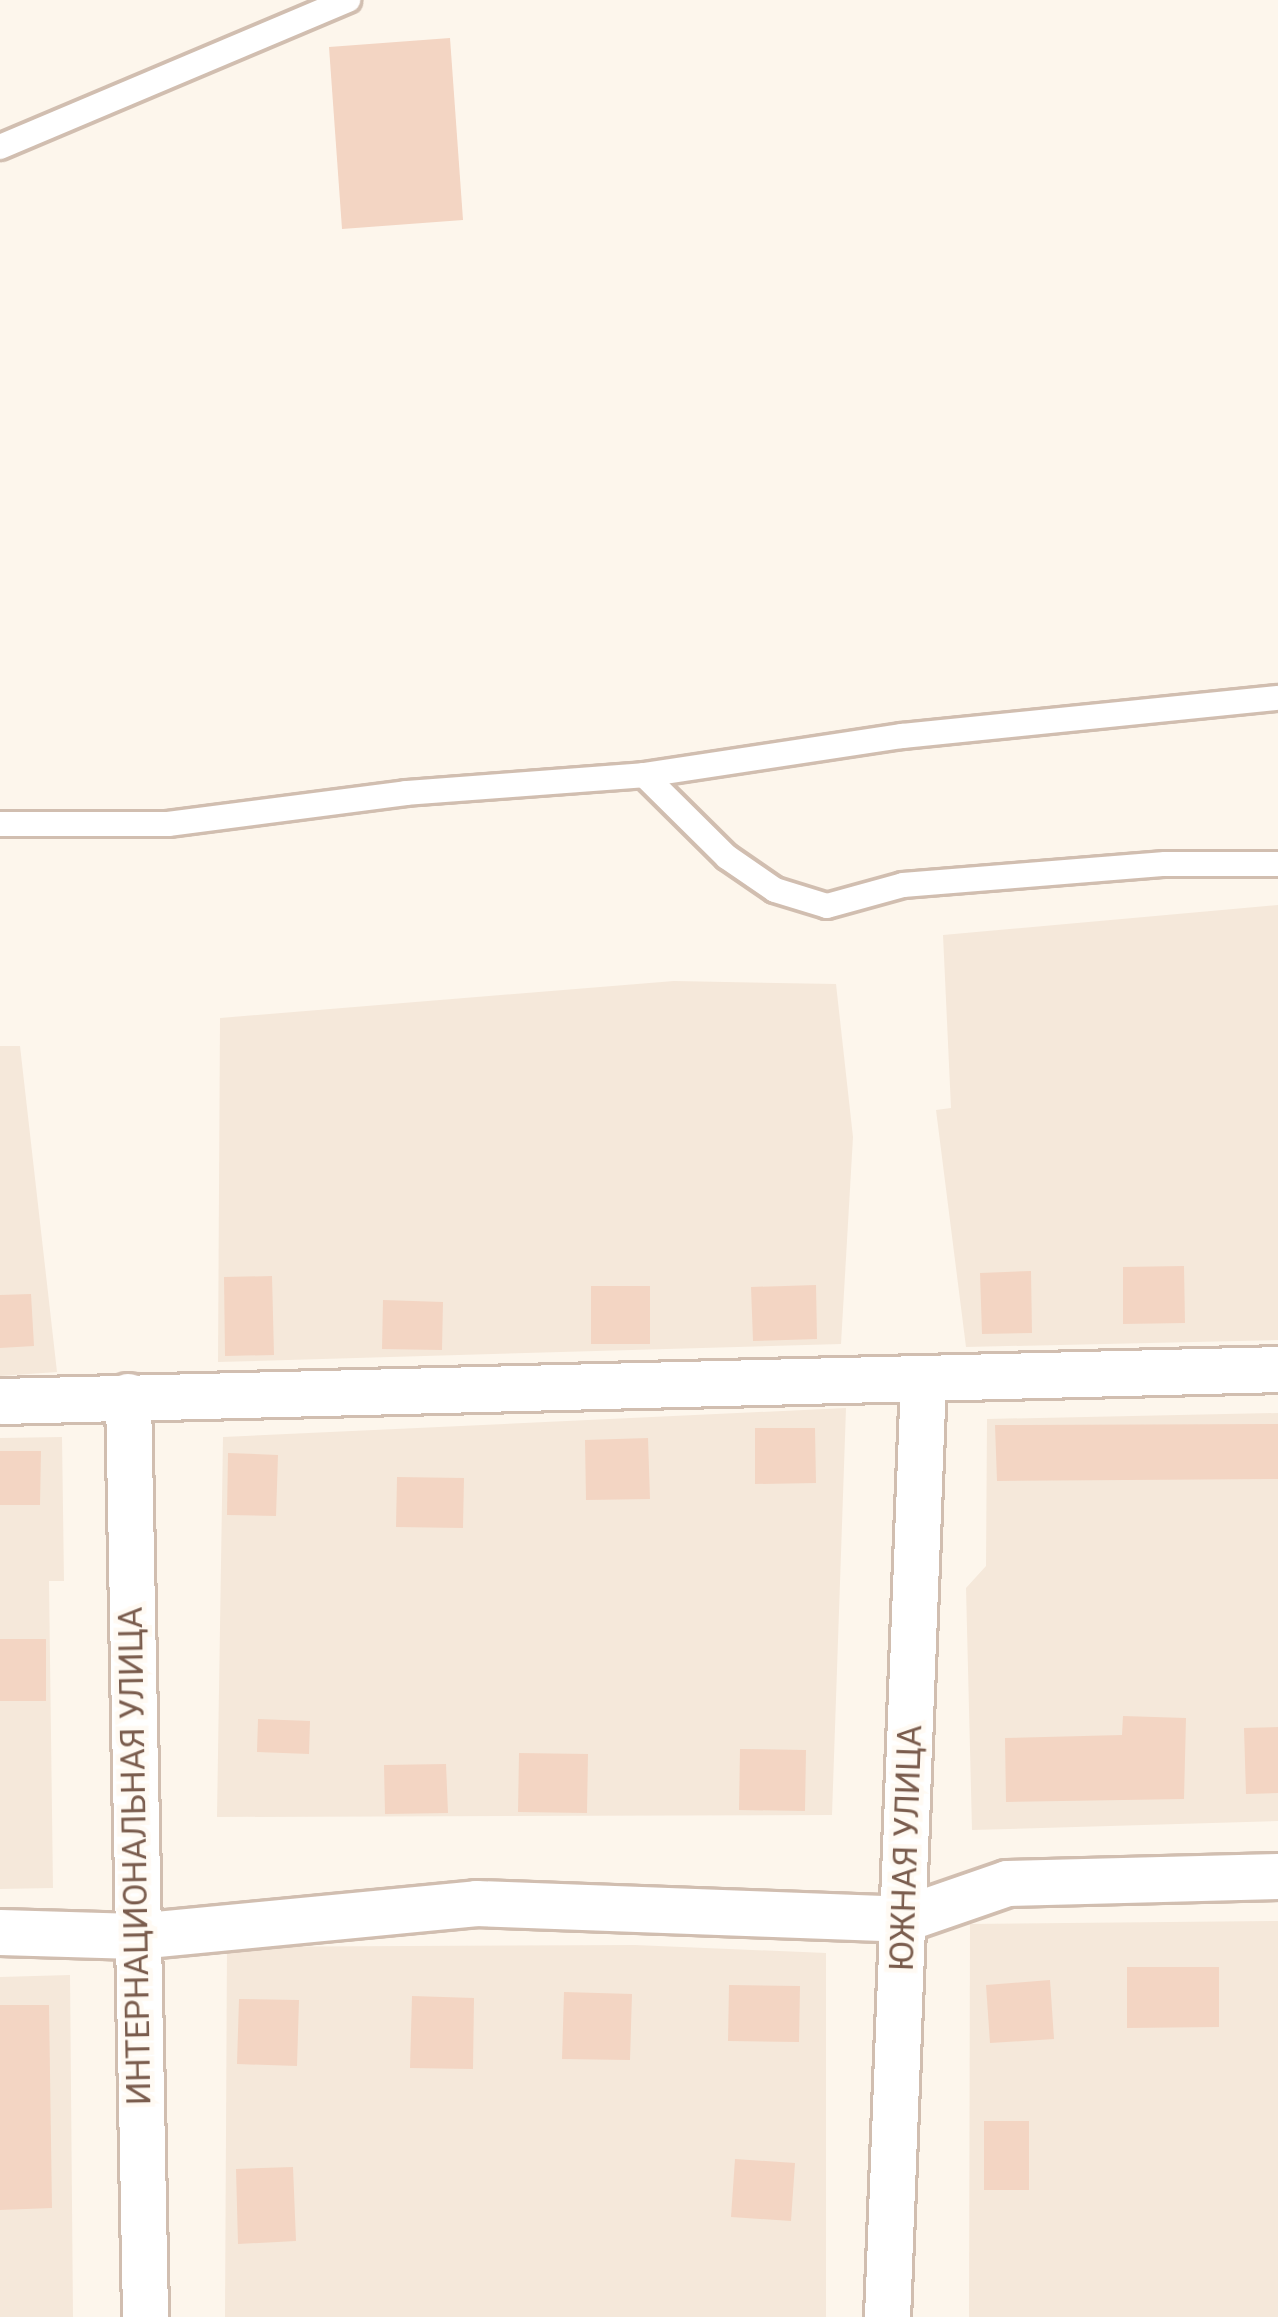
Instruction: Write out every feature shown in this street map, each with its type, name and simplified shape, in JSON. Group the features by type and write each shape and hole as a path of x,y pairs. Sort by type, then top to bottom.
{"street":[{"path":"0,1401 1278,1369"},
{"name":"ЮЖНАЯ УЛИЦА","path":"887,2317 923,1380"},
{"name":"ИНТЕРНАЦИОНАЛЬНАЯ УЛИЦА","path":"128,1396 145,2317"},
{"path":"0,1932 136,1936 476,1903 903,1919 1007,1883 1278,1876"}],"lane":[{"path":"0,147 348,0"},
{"path":"0,824 168,824 406,793 644,775 902,736 1278,698"},
{"path":"644,775 727,857 775,890 827,906 902,885 1165,864 1278,864"}],"shaded area":[{"path":"1278,905 1278,1340 966,1347 936,1110 951,1108 943,935"},
{"path":"674,981 836,984 853,1137 841,1344 218,1362 220,1018"},
{"path":"0,1046 20,1046 57,1372 0,1376"},
{"path":"846,1408 832,1815 217,1817 223,1437"},
{"path":"1278,1413 1278,1821 972,1830 966,1588 986,1566 987,1419"},
{"path":"62,1437 64,1581 49,1581 53,1888 0,1889 0,1438"},
{"path":"1278,1921 1278,2317 969,2317 970,1924"},
{"path":"635,1945 826,1953 826,2317 225,2317 227,1947"},
{"path":"70,1975 73,2317 0,2317 0,1977"}],"building":[{"path":"450,38 463,220 342,229 329,47"},
{"path":"1184,1266 1185,1323 1123,1324 1123,1267"},
{"path":"1031,1271 1032,1333 982,1334 980,1273"},
{"path":"272,1276 274,1355 225,1356 224,1277"},
{"path":"816,1285 817,1339 753,1341 751,1287"},
{"path":"591,1286 650,1286 650,1344 591,1344"},
{"path":"31,1294 34,1346 0,1348 0,1295"},
{"path":"383,1300 443,1302 442,1350 382,1349"},
{"path":"1278,1424 1278,1479 997,1481 995,1425"},
{"path":"755,1428 815,1428 816,1483 755,1484"},
{"path":"648,1438 650,1499 586,1500 585,1440"},
{"path":"0,1451 41,1451 40,1505 0,1505"},
{"path":"228,1453 278,1455 276,1516 227,1515"},
{"path":"397,1477 464,1478 463,1528 396,1527"},
{"path":"0,1639 46,1639 46,1701 0,1701"},
{"path":"1123,1716 1186,1718 1184,1799 1006,1802 1005,1738 1122,1735"},
{"path":"258,1719 310,1721 309,1754 257,1752"},
{"path":"1278,1727 1278,1793 1246,1794 1244,1728"},
{"path":"740,1749 806,1750 805,1811 739,1810"},
{"path":"519,1753 588,1754 587,1813 518,1812"},
{"path":"446,1764 448,1813 385,1814 384,1765"},
{"path":"1127,1967 1219,1967 1219,2027 1127,2028"},
{"path":"1050,1980 1054,2039 990,2043 986,1985"},
{"path":"729,1985 800,1986 799,2042 728,2041"},
{"path":"564,1992 632,1994 630,2060 562,2059"},
{"path":"412,1996 474,1998 473,2069 410,2068"},
{"path":"239,1999 299,2000 297,2066 237,2064"},
{"path":"0,2005 49,2005 52,2208 0,2210"},
{"path":"984,2121 1029,2121 1029,2190 984,2190"},
{"path":"735,2159 795,2163 791,2221 731,2217"},
{"path":"293,2167 296,2241 238,2244 236,2169"}]}
